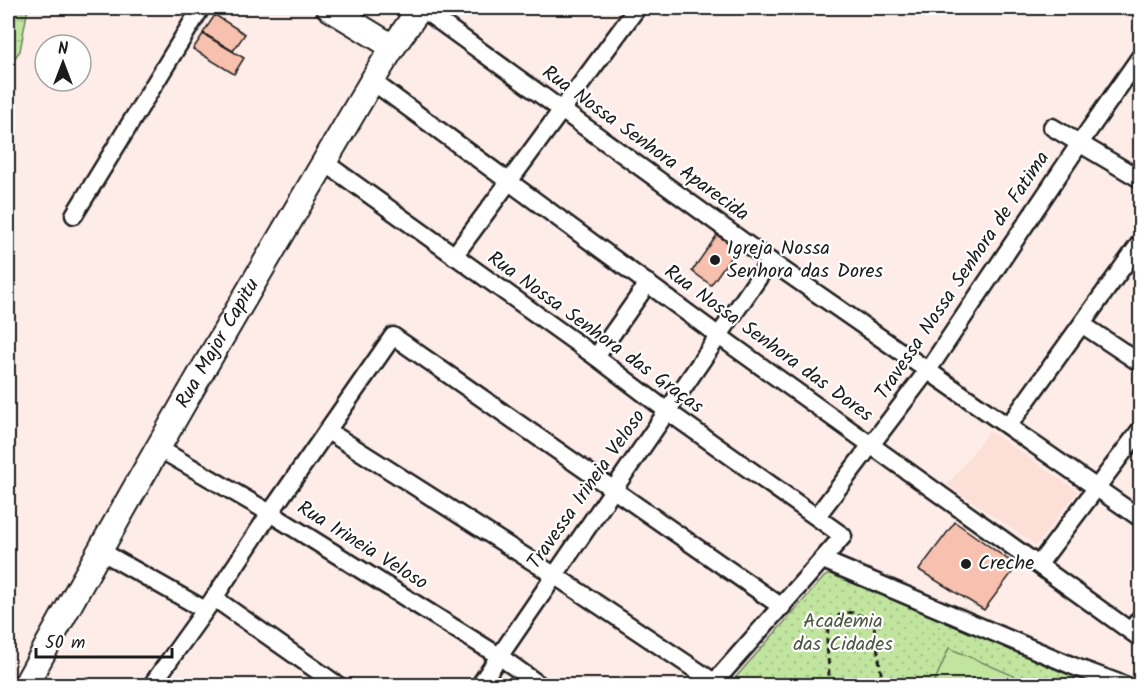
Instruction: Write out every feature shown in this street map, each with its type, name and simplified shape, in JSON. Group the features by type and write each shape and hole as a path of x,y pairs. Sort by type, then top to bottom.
{"street":[{"path":"74,215 201,8"},
{"path":"329,8 393,46"},
{"name":"Rua Major Capitu","path":"24,686 99,550 324,162 393,46 421,8"},
{"name":"Rua Nossa Senhora Aparecida","path":"421,8 771,261 1140,518"},
{"path":"454,256 637,8"},
{"name":"Travessa Nossa Senhora de Fatima","path":"817,516 928,369 1140,57"},
{"name":"Rua Nossa Senhora das Dores","path":"372,81 871,445 1039,564 1137,629"},
{"path":"1052,127 1140,179"},
{"name":"Rua Nossa Senhora das Graças","path":"324,162 843,536 823,560"},
{"path":"1009,425 1140,243"},
{"name":"Travessa Irineia Veloso","path":"479,686 771,261"},
{"path":"596,357 648,283"},
{"path":"1083,325 1140,363"},
{"path":"151,686 210,604 393,336 782,607"},
{"path":"1039,564 1140,430"},
{"path":"328,431 554,575 713,684 823,560 1073,666 1127,686"},
{"name":"Rua Irineia Veloso","path":"158,448 270,513 499,656 541,686"},
{"path":"99,550 210,604 339,686"}],"path":[{"path":"827,686 830,676 828,627 833,618 849,612 860,615 874,627 883,686"}],"shaded area":[{"path":"989,431 1078,491 1036,545 948,485"}],"green space":[{"path":"8,8 28,8 20,51 8,67"},
{"name":"Academia das Cidades","path":"829,574 838,576 1102,685 728,686"},
{"path":"949,648 1035,685 933,685"}],"building":[{"path":"215,15 245,34 233,51 203,33"},
{"path":"203,34 244,58 234,74 193,49"},
{"name":"Igreja Nossa Senhora das Dores","path":"717,235 737,248 711,285 692,271"},
{"path":"955,522 1017,566 984,610 919,570"}],"place":[{"name":"Igreja Nossa Senhora das Dores","path":"715,260"},
{"name":"Creche","path":"966,564"}]}
